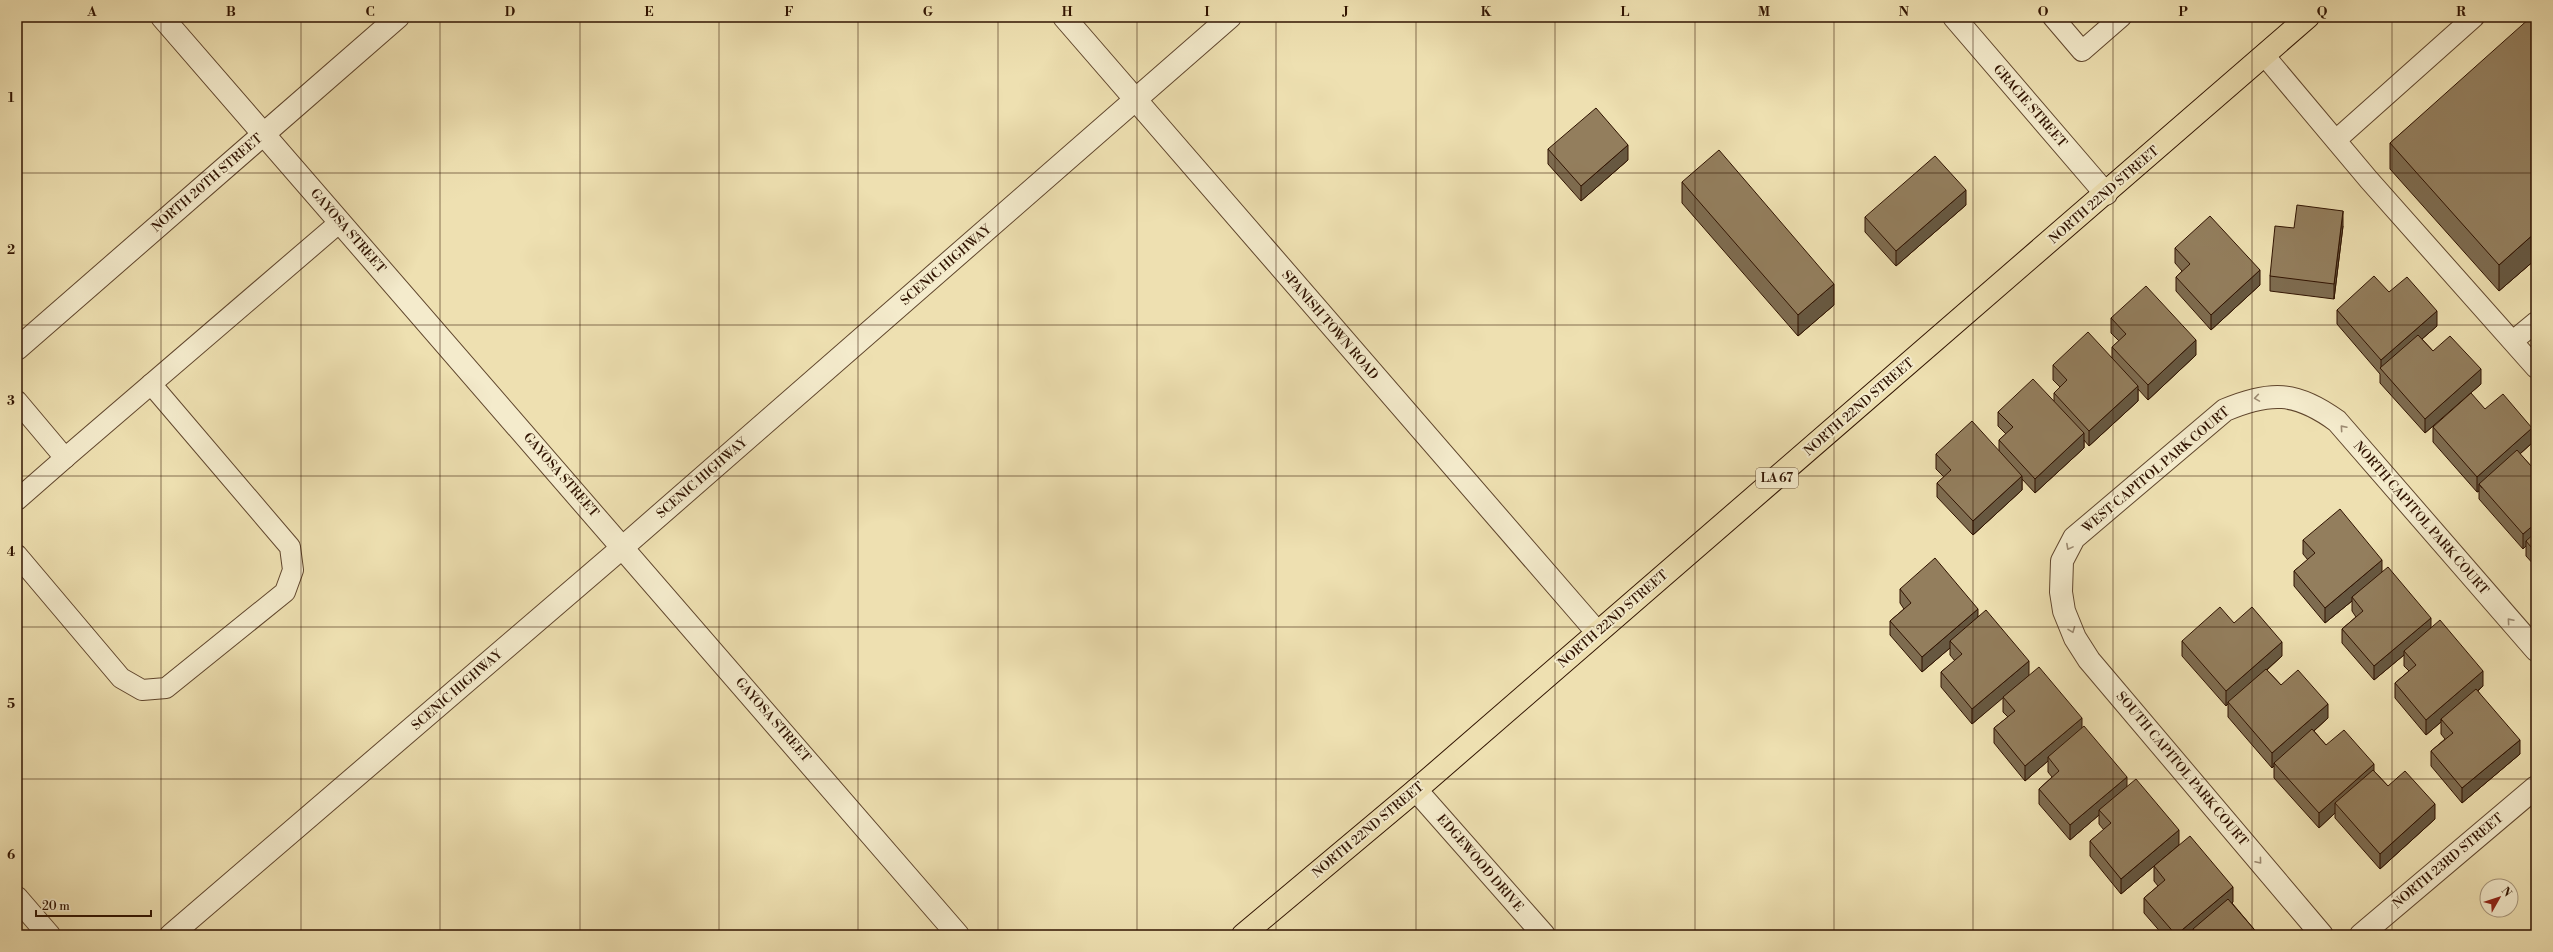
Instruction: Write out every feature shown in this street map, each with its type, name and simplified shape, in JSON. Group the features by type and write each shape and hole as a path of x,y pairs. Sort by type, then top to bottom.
{"main road":[{"name":"NORTH 22ND STREET","path":"1243,935 1416,790 1597,632 2106,194 2308,17"}],"street":[{"name":"GAYOSA STREET","path":"162,17 958,935"},
{"name":"NORTH 20TH STREET","path":"17,350 398,17"},
{"name":"SPANISH TOWN ROAD","path":"1064,17 1134,100 1597,632"},
{"name":"SCENIC HIGHWAY","path":"170,935 623,547 1230,17"},
{"name":"GRACIE STREET","path":"1954,17 2106,194"},
{"name":"WEST CAPITOL PARK COURT","path":"2061,592 2062,561 2074,538 2225,410 2250,399 2269,396 2296,398"},
{"name":"NORTH CAPITOL PARK COURT","path":"2296,398 2320,409 2337,421 2536,650"},
{"name":"SOUTH CAPITOL PARK COURT","path":"2061,592 2064,611 2075,638 2088,660 2322,935"},
{"name":"NORTH 23RD STREET","path":"2361,935 2536,786"},
{"name":"EDGEWOOD DRIVE","path":"1416,790 1544,935"},
{"path":"17,898 49,935"}],"lane":[{"path":"2053,17 2082,51 2121,17"},
{"path":"2336,140 2474,17"},
{"path":"2264,55 2336,140 2536,368"},
{"path":"17,500 340,222"},
{"path":"2513,341 2536,322"},
{"path":"17,555 121,678 142,690 166,688 285,592 293,570 290,547 151,384"},
{"path":"17,401 64,458"}],"building":[{"path":"2531,17 2536,17 2536,232 2499,265 2390,143"},
{"path":"1596,108 1628,145 1581,186 1548,149"},
{"path":"1719,150 1834,284 1798,315 1682,182"},
{"path":"1935,156 1966,190 1896,251 1865,217"},
{"path":"2297,205 2343,211 2334,284 2270,276 2275,226 2294,228"},
{"path":"2210,216 2260,270 2211,315 2176,277 2190,264 2175,248"},
{"path":"2374,276 2389,292 2407,277 2437,311 2381,360 2337,310"},
{"path":"2146,286 2196,340 2148,385 2112,347 2126,334 2111,318"},
{"path":"2088,332 2138,386 2089,431 2054,393 2067,380 2053,365"},
{"path":"2418,335 2433,351 2450,336 2481,369 2425,419 2380,368"},
{"path":"2033,379 2084,433 2035,479 1999,440 2013,427 1998,412"},
{"path":"2471,393 2485,409 2503,394 2532,428 2477,477 2433,427"},
{"path":"1972,421 2022,476 1973,521 1937,483 1951,470 1936,454"},
{"path":"2517,450 2531,466 2536,462 2536,523 2523,534 2479,484"},
{"path":"2340,509 2382,560 2325,608 2294,571 2315,553 2303,540"},
{"path":"2536,532 2536,553 2526,541"},
{"path":"1935,558 1978,609 1922,657 1890,621 1911,603 1900,589"},
{"path":"2388,567 2431,618 2374,666 2342,629 2363,611 2352,597"},
{"path":"2220,607 2234,623 2252,607 2282,642 2226,691 2182,641"},
{"path":"1986,610 2029,661 1972,709 1941,672 1962,654 1950,641"},
{"path":"2440,620 2483,671 2426,720 2395,683 2416,665 2404,651"},
{"path":"2039,667 2082,718 2025,766 1994,728 2015,711 2003,697"},
{"path":"2266,669 2281,685 2298,670 2328,704 2272,753 2228,702"},
{"path":"2476,689 2520,740 2462,788 2431,751 2453,733 2441,719"},
{"path":"2084,726 2127,777 2070,825 2039,789 2059,771 2048,757"},
{"path":"2312,729 2326,745 2344,730 2374,764 2319,813 2274,763"},
{"path":"2373,770 2388,786 2405,771 2435,804 2380,854 2335,803"},
{"path":"2136,779 2179,830 2121,879 2090,841 2111,823 2099,810"},
{"path":"2190,836 2233,887 2176,935 2144,898 2165,880 2154,866"},
{"path":"2228,899 2259,935 2197,935 2193,929"}]}
